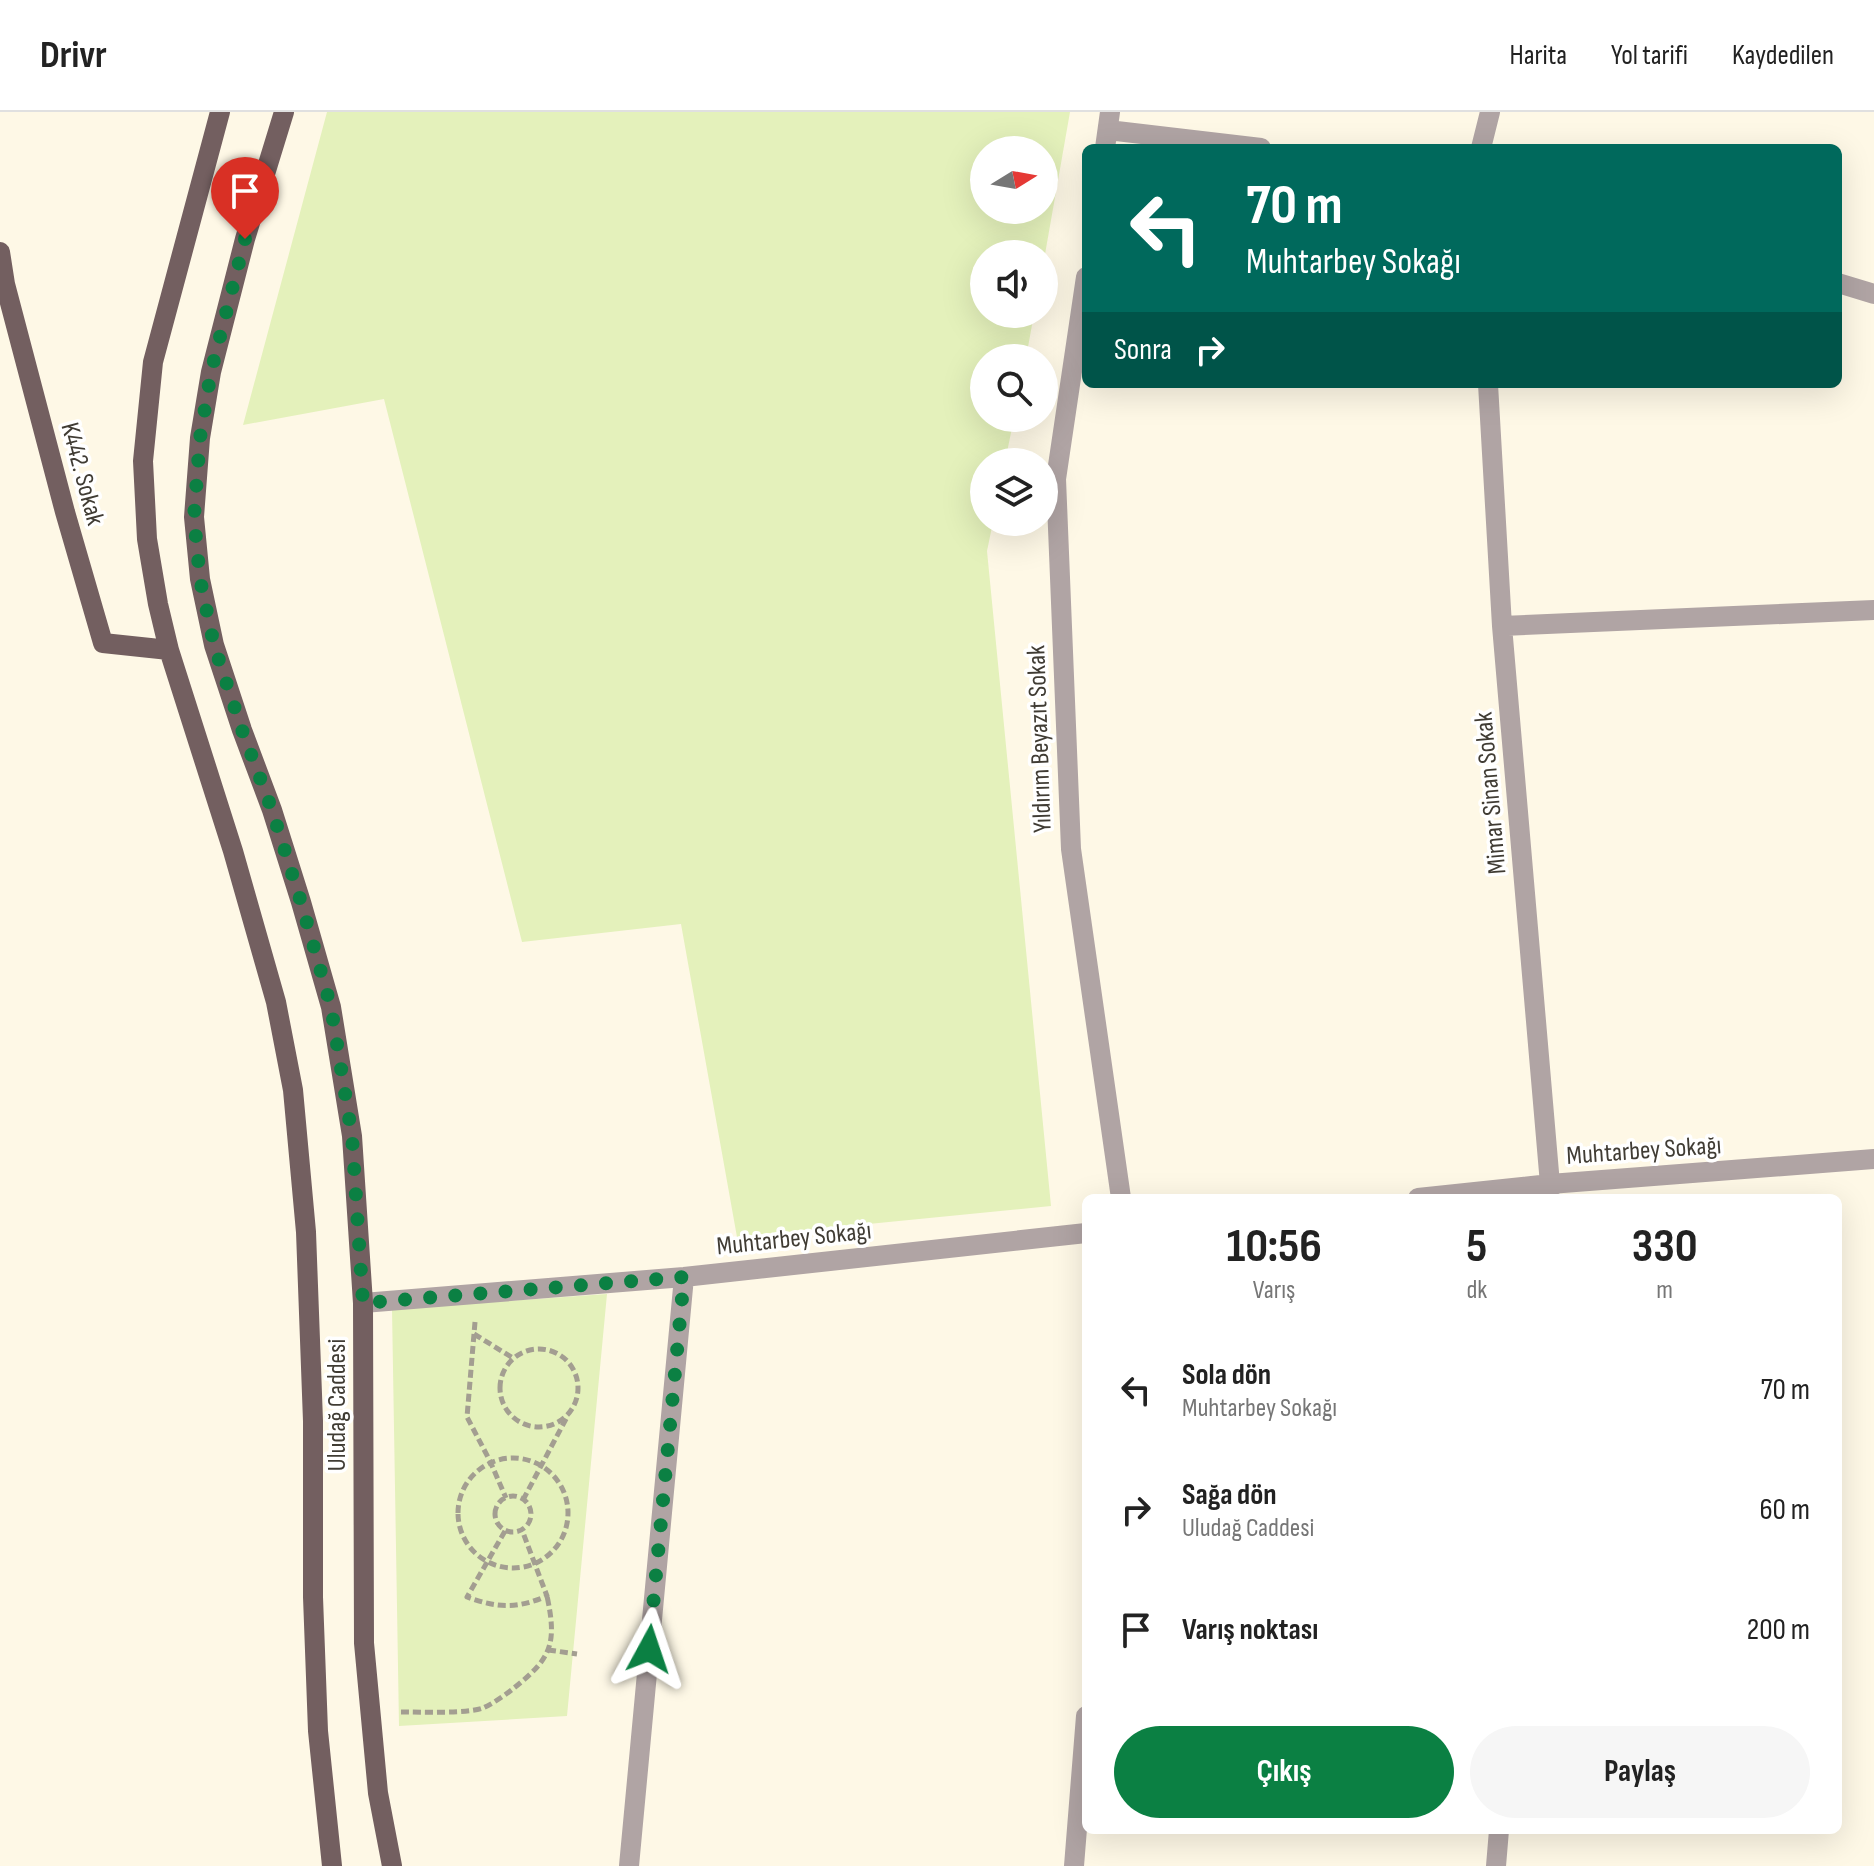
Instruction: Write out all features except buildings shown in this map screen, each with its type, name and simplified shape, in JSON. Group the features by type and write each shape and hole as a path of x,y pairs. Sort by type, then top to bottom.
{"main road":[{"path":"220,112 153,362 143,461 147,539 169,650 233,851 276,1002 293,1090 306,1232 313,1421 313,1597 318,1731 332,1866"},
{"name":"Uludağ Caddesi","path":"284,112 245,239 211,372 200,438 194,517 200,579 214,645 272,810 331,1007 352,1136 363,1303 364,1643 378,1793 392,1866"},
{"name":"K442. Sokak","path":"0,252 5,284 65,512 103,643 169,650"}],"street":[{"path":"1482,144 1490,112"},
{"path":"1108,130 1227,144"},
{"path":"1842,284 1874,294"},
{"name":"Yıldırım Beyazıt Sokak","path":"1082,304 1056,479 1071,849 1120,1194"},
{"name":"Mimar Sinan Sokak","path":"1488,388 1502,626 1550,1191"},
{"path":"1502,626 1874,610"},
{"name":"Muhtarbey Sokağı","path":"1493,1194 1874,1159"},
{"name":"Muhtarbey Sokağı","path":"363,1303 684,1277 1082,1233"},
{"path":"629,1866 684,1277"},
{"path":"1074,1866 1082,1766"},
{"path":"1496,1866 1499,1834"}],"path":[{"path":"478,1294 467,1417 506,1498"},
{"path":"474,1334 513,1358"},
{"path":"523,1500 576,1402 579,1389 572,1365 551,1350 538,1348 513,1358 500,1381 500,1394 513,1417 537,1427 549,1426 561,1421 570,1412"},
{"path":"513,1457 543,1465 560,1482 567,1499 569,1517 564,1535 554,1551 526,1567 494,1565 468,1545 461,1531 458,1514 466,1483 490,1461 513,1457"},
{"path":"515,1497 527,1504 529,1521 522,1530 510,1532 500,1527 495,1517 497,1506 506,1498 515,1497"},
{"path":"401,1712 480,1709 501,1698 543,1662 551,1642 552,1620 536,1563 522,1530"},
{"path":"505,1531 467,1597 489,1605 512,1606 547,1596"},
{"path":"548,1650 577,1654"}],"green space":[{"path":"327,112 1070,112 1058,180 1058,136 970,136 970,224 1050,224 1048,240 970,240 970,328 1031,328 1029,344 970,344 970,432 1011,432 1008,448 970,448 970,536 990,536 987,551 1051,1206 737,1237 681,924 522,942 384,399 243,425"},
{"path":"607,1294 567,1716 399,1726 392,1309"}],"route":[{"path":"245,239 211,372 200,438 194,517 200,579 214,645 272,810 331,1007 352,1136 363,1303 684,1277 649,1649"}]}
